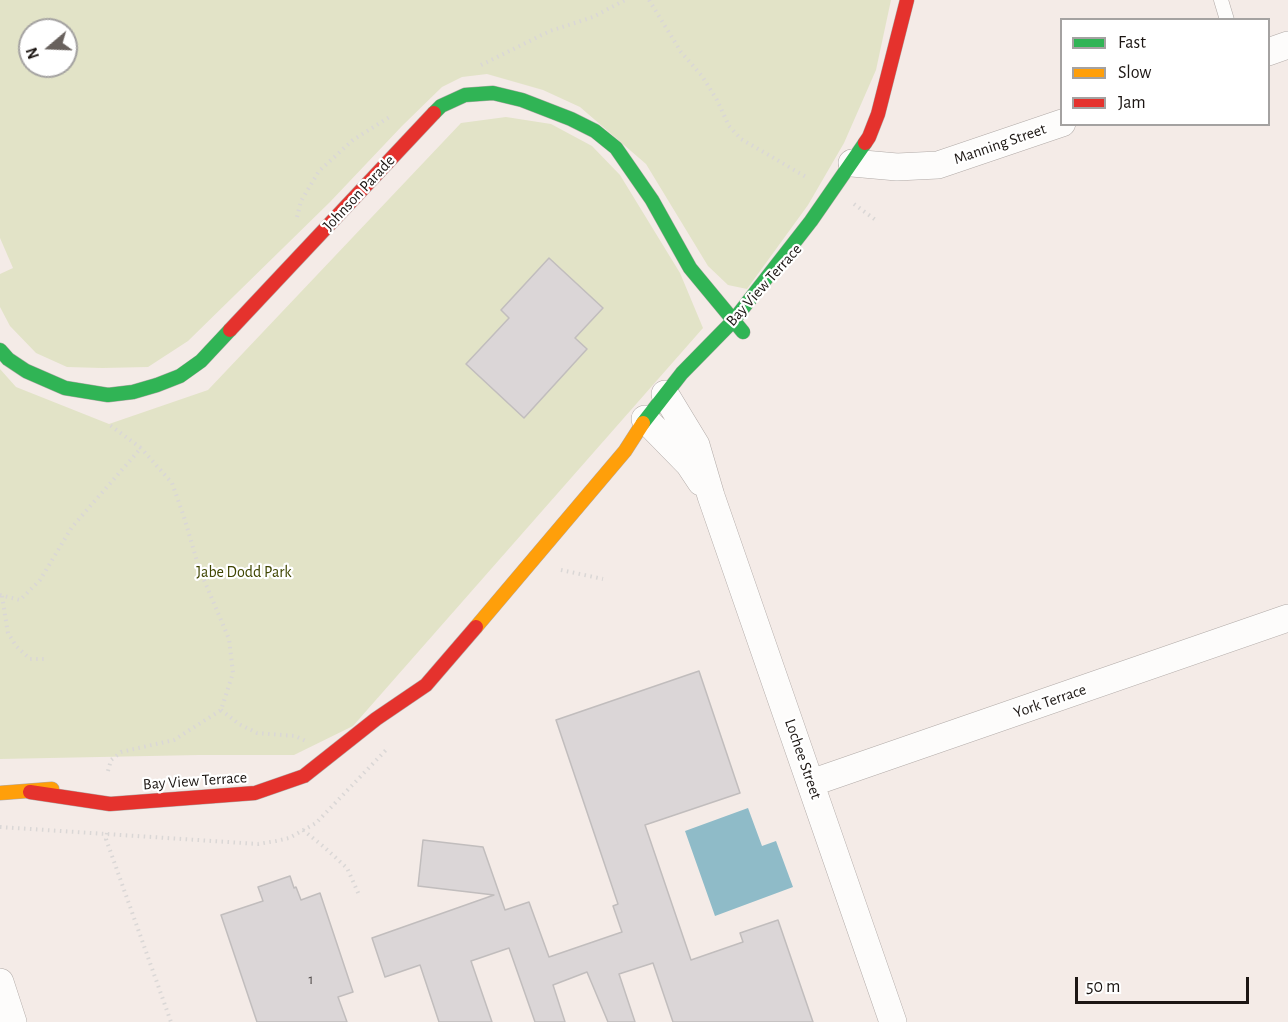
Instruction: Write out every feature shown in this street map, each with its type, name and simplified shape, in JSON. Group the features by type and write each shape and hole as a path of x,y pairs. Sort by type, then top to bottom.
{"street":[{"name":"Bay View Terrace","path":"733,344 747,318 832,191 871,156 878,114 907,0"},
{"path":"1270,52 1288,45"},
{"name":"Johnson Parade","path":"0,350 8,359 26,371 65,388 108,395 133,392 180,376 201,361 441,106 465,95 493,93 522,100 572,119 595,131 616,147 651,200 690,268 747,318"},
{"name":"Bay View Terrace","path":"871,156 869,136 878,114"},
{"name":"Manning Street","path":"871,156 896,152 938,165 1060,124"},
{"name":"Bay View Terrace","path":"30,792 110,804 255,793 304,776 376,719 426,685 625,451 664,413 682,373 747,318"},
{"name":"Lochee Street","path":"664,413 696,445 711,496 893,1022"},
{"name":"York Terrace","path":"811,783 1288,618"},
{"name":"Bay View Terrace","path":"315,750 376,719"},
{"name":"Bay View Terrace","path":"0,794 72,786"},
{"path":"0,982 14,1022"}],"lane":[{"path":"1221,0 1226,18"}],"path":[{"path":"649,0 681,52 702,76 729,126 741,140 832,191 877,221"},
{"path":"105,422 141,448 172,483 199,568 229,639 233,673 221,710 174,740 121,752 111,760 108,771"},
{"path":"47,659 30,659 16,646 8,633 1,596 20,600 40,580 72,527 141,448"},
{"path":"561,570 603,579"},
{"path":"221,710 239,724 257,733 295,736 305,739 315,750"},
{"path":"107,825 106,839 171,1022"},
{"path":"303,830 347,868 360,897"}],"green space":[{"path":"0,0 891,0 876,70 844,143 808,205 747,289 728,285 708,266 646,164 580,107 543,90 487,74 462,77 442,87 330,202 188,341 148,367 67,367 36,353 10,326 0,307 0,274 13,268 0,238"},
{"name":"Jabe Dodd Park","path":"506,117 551,124 592,146 620,175 680,273 703,328 353,726 294,755 0,759 0,369 16,387 109,424 208,390 461,123"}],"water":[{"path":"748,808 762,846 776,841 793,887 715,916 685,831"}],"building":[{"path":"549,258 603,308 575,338 587,349 524,418 466,364 509,318 501,310"},
{"path":"699,671 740,793 645,825 691,960 743,942 740,933 778,920 813,1022 673,1022 653,963 619,974 635,1022 608,1022 587,972 553,985 565,1022 535,1022 509,948 471,961 492,1022 439,1022 420,965 385,977 372,938 494,895 418,886 423,840 483,847 505,910 529,902 549,957 622,932 613,906 618,904 556,720"},
{"path":"290,876 301,900 320,893 353,992 338,997 347,1022 257,1022 221,915 263,901 258,887"}],"traffic: fast":[{"path":"434,113 441,106 465,95 493,93 522,100 595,131 616,148 652,200 690,268 743,332"},
{"path":"643,423 682,373 733,321 811,221 865,143"},
{"path":"0,350 8,359 26,371 65,388 108,395 133,392 180,376 201,361 230,330"}],"traffic: slow":[{"path":"476,627 625,451 643,423"},
{"path":"0,793 52,789"}],"traffic: jam":[{"path":"865,143 878,114 907,0"},
{"path":"230,330 434,113"},
{"path":"30,792 110,804 255,793 304,776 376,719 426,685 476,627"}]}
